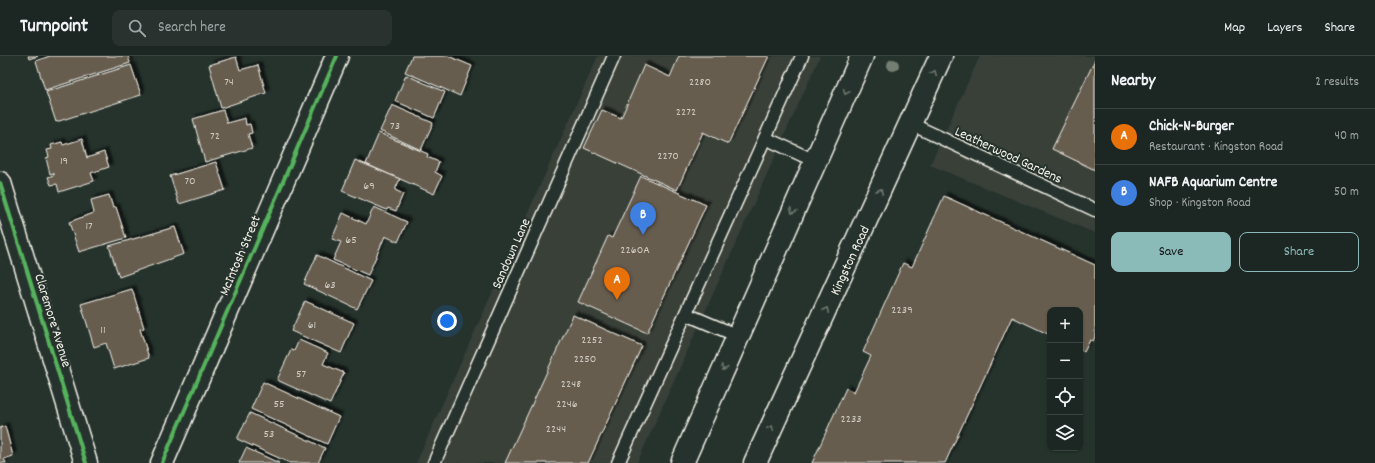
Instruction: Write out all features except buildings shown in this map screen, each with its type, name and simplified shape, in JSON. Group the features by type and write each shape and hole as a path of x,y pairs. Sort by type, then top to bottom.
{"main road":[{"name":"McIntosh Street","path":"162,463 337,56"},
{"path":"682,463 862,56"},
{"name":"Kingston Road","path":"755,463 941,56"},
{"name":"Claremore Avenue","path":"0,183 86,463"}],"lane":[{"name":"Sandown Lane","path":"434,463 614,56"},
{"path":"618,463 802,56"},
{"name":"Leatherwood Gardens","path":"911,124 1095,210"},
{"path":"765,138 815,161"},
{"path":"686,314 738,336"}],"shaded area":[{"path":"598,56 820,56 637,463 416,463"},
{"path":"980,56 1095,56 1095,233 930,165"}],"cycle path":[{"path":"162,463 337,56"},
{"path":"0,183 86,463"}],"place":[{"name":"NAFB Aquarium Centre","path":"643,235"},
{"name":"Chick-N-Burger","path":"617,300"}]}
